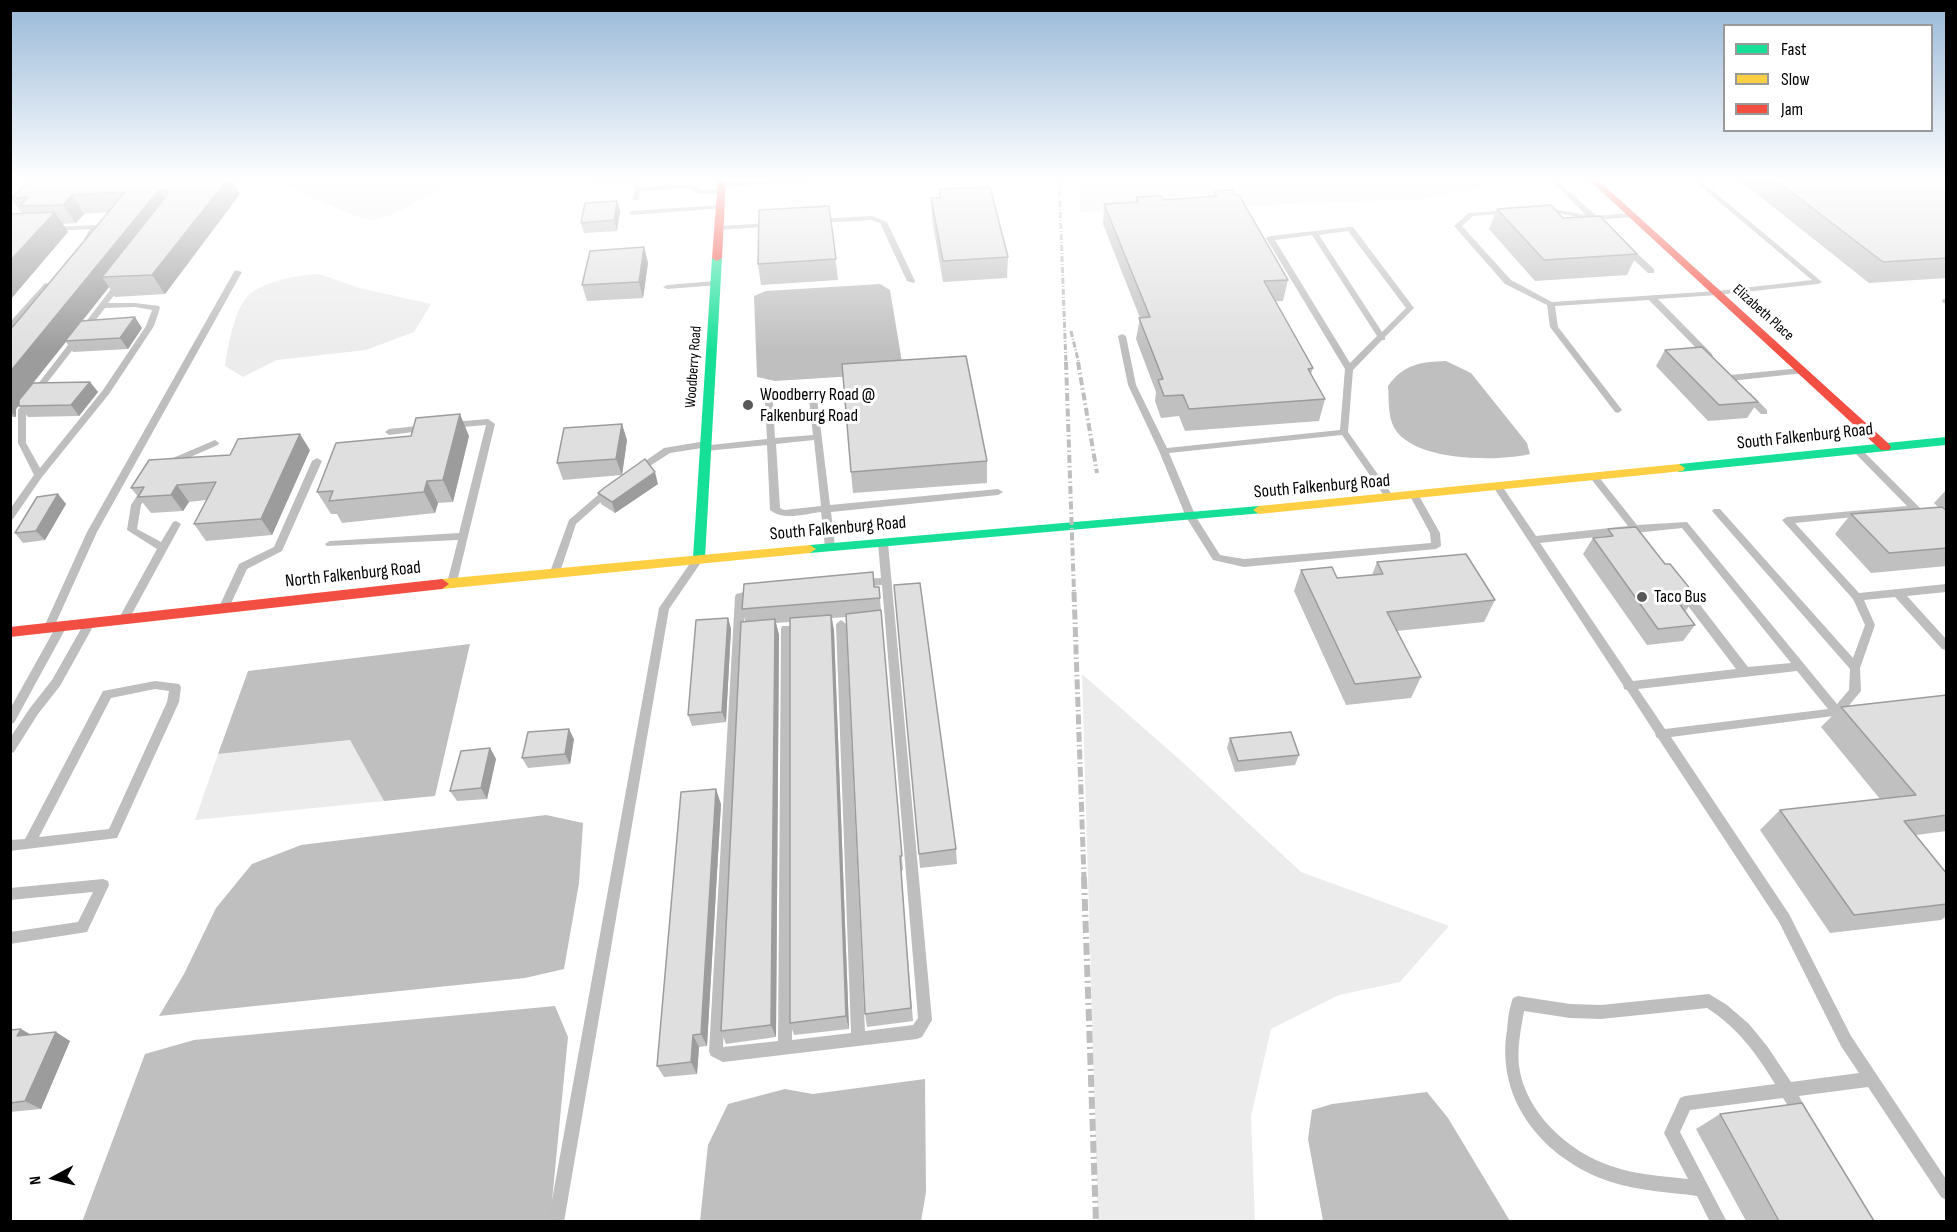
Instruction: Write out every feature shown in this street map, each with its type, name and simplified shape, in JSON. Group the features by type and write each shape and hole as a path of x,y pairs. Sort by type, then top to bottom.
{"street":[{"name":"Woodberry Road","path":"699,558 719,236"},
{"name":"Elizabeth Place","path":"1655,236 1885,447"},
{"name":"South Falkenburg Road","path":"699,558 1415,496 1947,441"},
{"name":"North Falkenburg Road","path":"10,632 224,607 699,558"}],"lane":[{"path":"81,248 89,236"},
{"path":"890,236 911,281"},
{"path":"1283,236 1270,238 1348,369 1344,432 1390,498"},
{"path":"1316,236 1382,338"},
{"path":"1348,369 1410,308 1356,236"},
{"path":"1467,236 1508,282 1551,304 1717,293 1818,282 1764,236"},
{"path":"1618,241 1651,272"},
{"path":"10,720 56,627 92,532 238,272"},
{"path":"39,475 22,443 22,410 124,278"},
{"path":"10,327 52,281"},
{"path":"667,287 716,283"},
{"path":"1651,297 1714,362"},
{"path":"10,517 39,475 106,392 150,326 156,308 135,304 103,306"},
{"path":"1551,304 1554,327 1618,410"},
{"path":"1122,336 1132,386 1164,451 1191,517 1217,558 1244,564 1436,546 1435,533 1415,496"},
{"path":"1722,370 1764,412"},
{"path":"1730,378 1802,371"},
{"path":"830,547 826,509 814,402 810,395 776,397 769,402 775,510 783,513 826,509 998,492"},
{"path":"444,426 488,422 491,424 452,583"},
{"path":"389,432 433,427"},
{"path":"1164,451 1344,432"},
{"path":"555,572 572,522 603,495 667,450 818,437"},
{"path":"160,466 215,444"},
{"path":"1660,734 1837,712 1855,691 1855,668 1870,625 1857,597 1787,520 1919,512 1857,450"},
{"path":"224,607 243,567 278,549 317,461"},
{"path":"154,476 135,506 132,530 163,548"},
{"path":"1595,478 1642,539"},
{"path":"1499,488 1628,686 1784,918 1846,1041 1947,1192"},
{"path":"1717,511 1855,668"},
{"path":"124,618 176,524"},
{"path":"1533,540 1684,524 1802,666 1837,712"},
{"path":"330,544 464,536"},
{"path":"767,592 744,594 740,597 742,633 716,1052 723,1055 916,1032 925,1020 884,620 886,581 883,543"},
{"path":"556,1221 664,608 699,558"},
{"path":"850,584 886,581"},
{"path":"1679,586 1744,672"},
{"path":"1857,597 1946,589"},
{"path":"1898,593 1947,646"},
{"path":"10,749 34,711 56,683 90,622"},
{"path":"841,624 858,1039"},
{"path":"785,1048 786,629"},
{"path":"1628,686 1802,666"},
{"path":"10,846 29,844 113,834 172,702 175,687 155,686 107,694 29,844"},
{"path":"10,894 103,885 82,928 10,938"},
{"path":"1702,1189 1612,1174 1573,1156 1553,1141 1524,1102 1512,1071 1513,1037 1518,1003 1570,1011 1601,1012 1709,1001 1741,1023 1757,1042 1811,1130"},
{"path":"1719,1221 1672,1133 1685,1103 1871,1079"}],"shaded area":[{"path":"319,274 360,288 431,304 414,332 366,350 277,360 243,377 225,366 235,319 248,296 262,286 292,277"},
{"path":"880,284 890,290 902,362 871,375 775,381 757,377 754,296 766,291"},
{"path":"1446,361 1471,373 1527,443 1530,454 1496,458 1454,456 1433,452 1401,436 1392,423 1388,386 1400,373 1413,366"},
{"path":"470,644 435,796 384,801 350,740 218,754 248,671"},
{"path":"1082,674 1179,759 1301,872 1449,926 1400,982 1339,995 1271,1029 1251,1116 1255,1221 1098,1221"},
{"path":"351,740 384,801 195,820 218,754"},
{"path":"546,815 583,823 579,883 564,969 525,978 159,1016 184,974 216,908 252,864 301,845"},
{"path":"555,1006 568,1037 550,1221 82,1222 145,1054 194,1040"},
{"path":"925,1079 926,1192 921,1221 700,1221 708,1145 728,1104 785,1089 813,1094"},
{"path":"1427,1092 1448,1118 1510,1221 1323,1221 1308,1139 1312,1110 1332,1104"}],"building":[{"path":"10,236 33,236 10,261"},
{"path":"88,236 121,236 10,372 10,330"},
{"path":"134,236 182,236 152,275 102,277"},
{"path":"759,236 833,236 836,259 758,264"},
{"path":"938,236 1003,236 1008,257 943,261"},
{"path":"1117,236 1263,236 1288,280 1264,281 1313,368 1308,369 1325,399 1189,409 1183,395 1164,396 1158,380 1163,379 1139,318 1150,317"},
{"path":"1522,236 1620,236 1637,254 1544,260"},
{"path":"1850,236 1947,236 1947,258 1883,262"},
{"path":"644,247 639,282 582,285 590,251"},
{"path":"135,317 120,338 65,341 81,321"},
{"path":"1702,347 1758,402 1719,405 1665,350"},
{"path":"966,356 987,461 851,472 842,364"},
{"path":"90,382 71,405 19,406 19,400 33,383"},
{"path":"460,414 443,480 427,481 424,492 329,501 333,491 317,492 336,443 411,436 416,418"},
{"path":"622,424 616,459 557,463 564,428"},
{"path":"300,434 261,519 194,524 216,482 177,485 171,495 138,497 144,487 131,488 149,460 230,455 238,439"},
{"path":"645,459 655,472 612,502 598,493 604,488"},
{"path":"58,494 36,531 15,533 37,497"},
{"path":"1942,507 1947,511 1947,548 1889,553 1851,514"},
{"path":"1636,527 1665,564 1670,564 1696,596 1675,598 1695,625 1658,629 1593,538 1613,536 1608,529"},
{"path":"1466,554 1495,600 1387,612 1421,677 1355,684 1301,570 1332,567 1337,578 1383,574 1377,562"},
{"path":"873,572 874,587 879,587 880,598 742,609 744,584"},
{"path":"920,583 956,849 919,854 894,585"},
{"path":"881,610 902,856 900,856 911,1008 865,1014 846,614"},
{"path":"831,615 846,1016 790,1023 790,618"},
{"path":"728,618 722,712 688,715 696,620"},
{"path":"775,619 771,1025 721,1031 741,622"},
{"path":"1947,695 1947,815 1904,821 1947,874 1947,904 1854,915 1780,810 1916,795 1841,707"},
{"path":"569,729 565,754 522,758 528,732"},
{"path":"1291,732 1299,755 1238,761 1230,738"},
{"path":"490,748 481,788 450,791 461,751"},
{"path":"716,789 701,1034 693,1035 691,1062 657,1066 681,792"},
{"path":"21,1029 17,1036 56,1032 25,1101 10,1103 10,1030"},
{"path":"1802,1103 1874,1221 1779,1221 1720,1114"}],"railway":[{"path":"1061,236 1066,364"},
{"path":"1071,331 1079,364"},
{"path":"1066,362 1074,593"},
{"path":"1078,362 1097,473"},
{"path":"1074,592 1084,878"},
{"path":"1084,877 1096,1222"}],"traffic: fast":[{"path":"699,558 717,258"},
{"path":"1679,468 1946,441"},
{"path":"810,549 1259,510"}],"traffic: slow":[{"path":"1259,510 1679,468"},
{"path":"442,584 810,549"}],"traffic: jam":[{"path":"717,258 718,236"},
{"path":"1655,236 1885,447"},
{"path":"10,632 442,584"}],"place":[{"name":"Woodberry Road @ Falkenburg Road","path":"748,405"},
{"name":"Taco Bus","path":"1642,597"}]}
